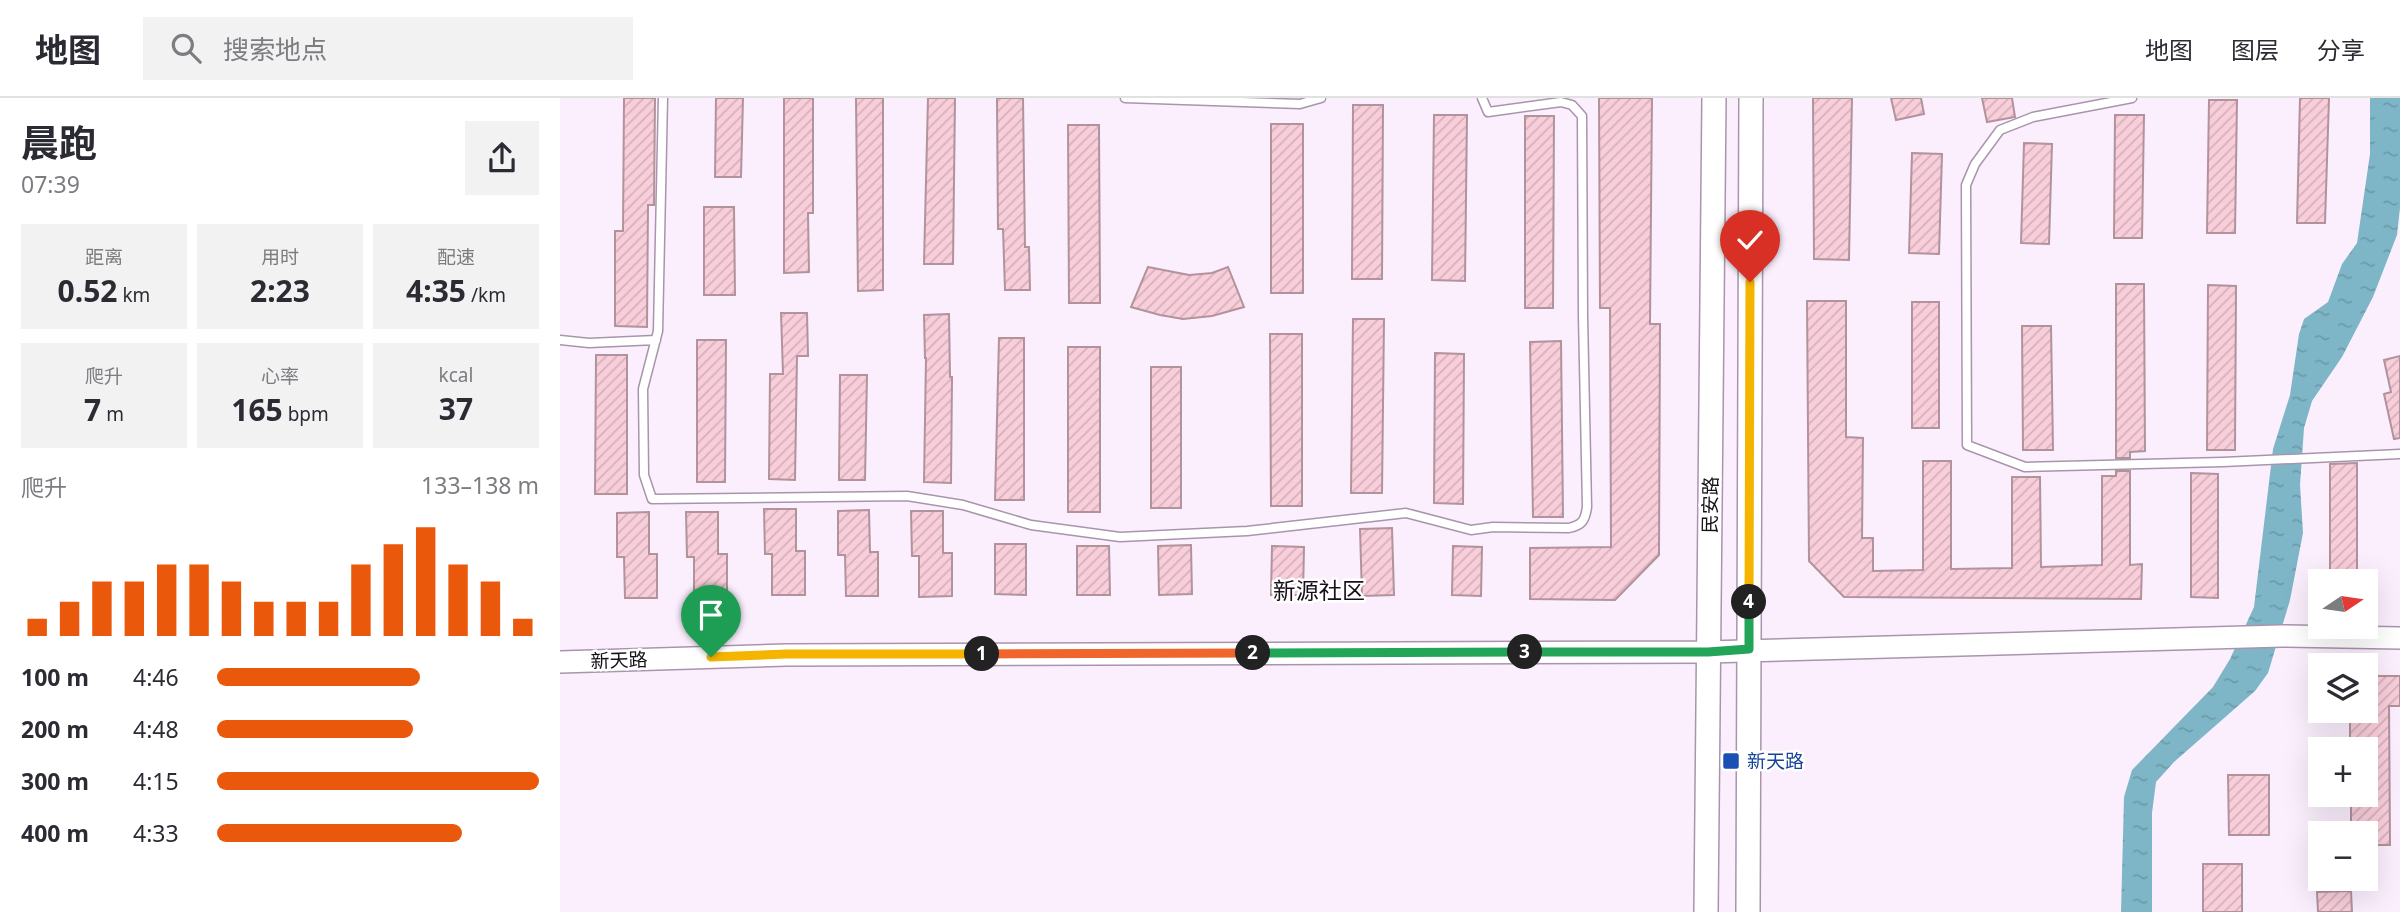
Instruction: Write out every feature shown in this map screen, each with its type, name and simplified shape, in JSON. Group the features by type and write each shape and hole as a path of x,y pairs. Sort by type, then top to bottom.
{"main road":[{"name":"民安路","path":"1706,912 1714,98"},
{"name":"民安路","path":"1748,912 1751,98"}],"street":[{"name":"新天路","path":"560,662 786,654 1708,652 2281,636 2400,638"}],"lane":[{"path":"663,98 658,331 643,390 644,475 652,499 907,496 963,505 1031,525 1120,537 1247,531 1406,513 1471,530 1493,527 1569,528 1579,526 1585,520 1582,116 1573,105 1561,102 1488,112 1482,98"},
{"path":"1125,98 1223,99 1300,104 1321,98"},
{"path":"2132,98 2033,117 2000,130 1975,164 1966,185 1967,445 2025,467 2223,463 2400,454"},
{"path":"560,340 589,343 656,340"}],"water":[{"path":"2370,98 2400,98 2400,208 2397,235 2373,297 2342,357 2312,401 2304,428 2300,485 2303,533 2290,600 2268,673 2255,691 2174,762 2156,782 2152,813 2152,912 2121,912 2124,797 2132,770 2213,687 2230,659 2254,607 2273,449 2290,395 2299,334 2304,319 2328,302 2342,264 2357,243 2370,154"}],"building":[{"path":"624,98 655,98 654,205 648,205 647,327 615,326 615,231 623,231"},
{"path":"716,98 743,98 741,177 715,177"},
{"path":"784,98 813,98 813,213 808,213 809,272 784,273"},
{"path":"856,98 883,98 883,290 858,291"},
{"path":"928,98 955,98 953,264 924,264"},
{"path":"997,98 1023,98 1025,247 1029,247 1030,290 1005,290 1003,229 998,229"},
{"path":"1599,98 1652,98 1650,324 1660,324 1659,555 1615,600 1530,599 1530,548 1611,547 1610,308 1600,308"},
{"path":"1813,98 1852,98 1849,260 1814,259"},
{"path":"1891,98 1921,98 1924,114 1896,120"},
{"path":"1982,98 2012,98 2015,117 1987,122"},
{"path":"2300,98 2329,98 2325,223 2297,223"},
{"path":"2209,100 2237,100 2235,233 2207,233"},
{"path":"1353,105 1383,105 1382,279 1352,279"},
{"path":"1434,115 1467,115 1465,281 1432,280"},
{"path":"2115,115 2144,115 2142,238 2114,238"},
{"path":"1525,116 1554,116 1553,308 1525,308"},
{"path":"1271,124 1303,124 1303,293 1271,293"},
{"path":"1068,125 1099,125 1100,303 1069,303"},
{"path":"2024,143 2052,144 2049,244 2021,243"},
{"path":"1912,153 1942,154 1939,254 1909,253"},
{"path":"704,207 734,207 735,295 704,295"},
{"path":"1148,267 1189,275 1212,273 1228,267 1244,307 1212,316 1183,319 1131,307"},
{"path":"2116,284 2144,284 2145,451 2130,452 2130,458 2116,458"},
{"path":"2208,285 2236,286 2235,450 2207,450"},
{"path":"1807,301 1846,301 1846,437 1863,438 1862,538 1873,538 1873,571 1923,570 1923,461 1951,461 1951,569 2012,568 2012,477 2040,477 2041,567 2102,565 2102,476 2116,476 2116,471 2130,471 2130,565 2142,564 2141,599 1844,597 1809,561"},
{"path":"1912,302 1939,302 1939,428 1912,428"},
{"path":"781,313 807,313 808,356 797,356 795,480 769,479 770,374 783,374"},
{"path":"949,314 952,377 951,483 924,482 924,315"},
{"path":"1353,319 1384,319 1382,493 1351,493"},
{"path":"2022,326 2051,326 2053,450 2023,450"},
{"path":"1270,334 1302,334 1302,506 1271,506"},
{"path":"999,338 1024,338 1024,500 995,500"},
{"path":"697,340 726,340 725,482 697,482"},
{"path":"1561,341 1563,517 1533,517 1530,342"},
{"path":"1068,347 1100,347 1100,512 1068,512"},
{"path":"1435,353 1464,354 1463,504 1434,503"},
{"path":"596,355 627,355 627,494 595,494"},
{"path":"2400,356 2400,438 2394,439 2384,394 2391,392 2384,360"},
{"path":"1151,367 1181,367 1181,508 1151,508"},
{"path":"840,375 867,375 865,480 839,480"},
{"path":"2357,463 2357,569 2330,569 2330,464"},
{"path":"2191,473 2218,474 2218,598 2191,597"},
{"path":"764,509 796,509 796,551 805,551 805,595 772,595 772,554 765,554"},
{"path":"869,510 870,552 878,552 878,596 846,596 845,555 838,555 838,511"},
{"path":"911,511 943,511 943,553 952,553 952,596 919,597 919,556 912,556"},
{"path":"649,512 649,554 657,554 657,598 625,598 624,557 617,557 617,513"},
{"path":"686,512 718,512 718,554 727,554 727,597 694,597 694,557 687,557"},
{"path":"1392,528 1394,595 1362,596 1360,529"},
{"path":"995,544 1026,544 1026,595 995,594"},
{"path":"1191,545 1192,594 1159,595 1158,546"},
{"path":"1077,546 1109,546 1110,595 1077,595"},
{"path":"1272,546 1304,547 1303,595 1271,595"},
{"path":"1453,546 1482,547 1481,596 1452,595"},
{"path":"2378,676 2400,676 2400,706 2389,706 2390,845 2378,845 2378,821 2351,821 2351,807 2378,807 2378,737 2350,737 2350,723 2378,723"},
{"path":"2228,775 2269,775 2269,835 2229,835"},
{"path":"2203,864 2242,864 2242,912 2203,912"},
{"path":"2351,891 2352,912 2318,912 2317,892"}],"place":[{"name":"新天路","path":"1731,761"}],"district":[{"name":"新源社区","path":"1319,590"}],"route":[{"path":"711,657 786,654 1708,652 1749,649 1750,282"}]}
